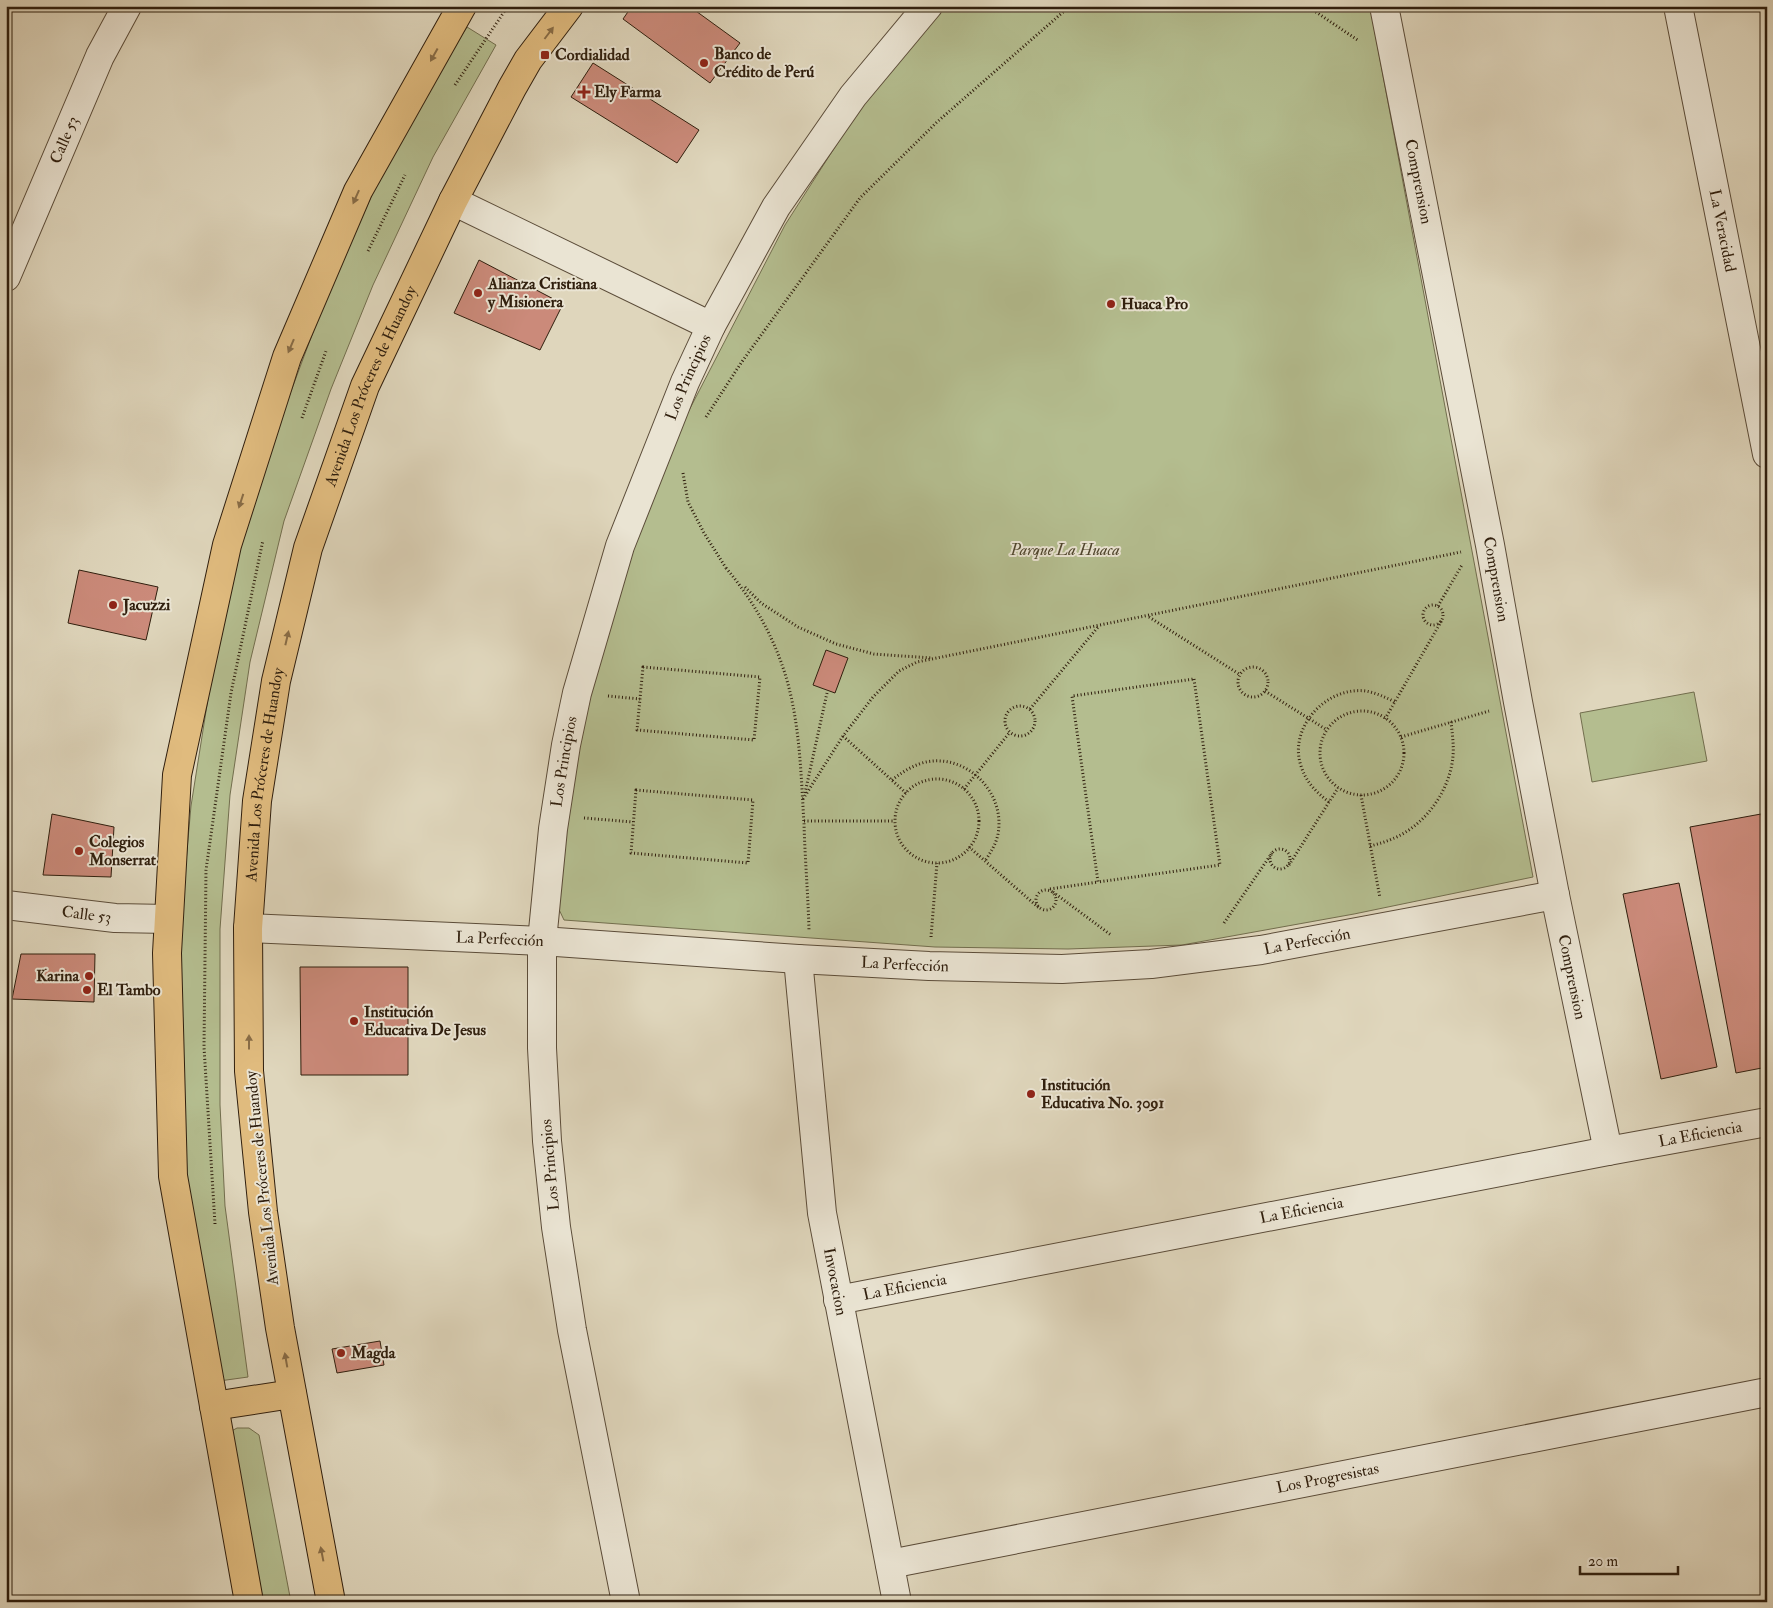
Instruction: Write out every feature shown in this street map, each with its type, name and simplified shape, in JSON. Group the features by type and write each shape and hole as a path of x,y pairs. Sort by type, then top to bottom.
{"main road":[{"path":"250,1602 173,1176 167,953 177,775 227,545 287,356 358,191 462,6"},
{"name":"Avenida Los Próceres de Huandoy","path":"331,1602 280,1328 263,1212 250,1080 248,928 257,802 276,681 308,548 364,386 453,201 520,74 528,60 569,6"},
{"path":"214,1406 292,1394"}],"street":[{"name":"Calle 53","path":"6,277 100,56 127,6"},
{"name":"Los Principios","path":"626,1602 572,1330 556,1227 547,1141 542,1048 542,941 555,815 566,745 576,693 620,546 685,382 711,326 776,207 853,96 928,6"},
{"name":"Comprension","path":"1384,6 1486,526 1555,895 1608,1151"},
{"name":"La Veracidad","path":"1678,6 1767,454"},
{"path":"453,201 711,326"},
{"name":"La Perfección","path":"248,928 542,941 929,966 1062,969 1151,964 1261,950 1555,895"},
{"name":"Calle 53","path":"6,905 115,918 168,919"},
{"name":"Invocacion","path":"798,959 822,1213 897,1602"},
{"name":"La Eficiencia","path":"838,1300 1767,1122"},
{"name":"Los Progresistas","path":"890,1564 1767,1392"}],"path":[{"path":"706,418 741,363 860,198 937,122 1070,6"},
{"path":"1307,6 1366,45"},
{"path":"682,466 688,502 704,533 726,568 744,590 761,620 777,652 786,677 796,734 803,799 810,930"},
{"path":"803,799 843,736 873,697 899,672 917,662 940,659 1462,552"},
{"path":"1438,606 1464,562"},
{"path":"726,568 761,603 798,627 836,644 874,654 940,659"},
{"path":"1385,719 1442,620 1442,611 1438,606 1428,605 1424,609 1422,616 1425,622 1430,625 1437,625 1442,620"},
{"path":"1148,616 1239,674"},
{"path":"1030,709 1098,627"},
{"path":"643,667 760,677 754,740 638,730 643,667"},
{"path":"1247,668 1261,669 1267,677 1265,691 1253,698 1245,695 1239,688 1239,674 1247,668"},
{"path":"1039,908 1036,902 1038,893 1043,890 1051,891 1098,882 1220,865 1194,679 1072,696 1098,882"},
{"path":"1265,691 1327,730"},
{"path":"1330,802 1316,792 1300,764 1300,740 1308,718 1319,706 1333,697 1348,692 1364,691 1380,695 1395,702"},
{"path":"803,799 827,694"},
{"path":"1401,737 1518,702"},
{"path":"1020,706 1030,709 1035,718 1032,731 1024,736 1014,735 1007,729 1004,720 1008,712 1011,708 1020,706"},
{"path":"1365,711 1385,719 1396,729 1401,737 1404,750 1403,762 1398,775 1390,785 1379,792 1361,795 1347,793 1338,788 1328,779 1321,766 1319,752 1322,739 1327,730 1339,718 1351,712 1365,711"},
{"path":"1370,846 1393,839 1413,827 1430,811 1443,791 1453,757 1451,721"},
{"path":"964,789 1010,732"},
{"path":"843,736 906,793"},
{"path":"892,780 906,769 923,762 942,761 960,765 976,774 987,786 995,800 999,816 994,848 986,862"},
{"path":"939,779 953,782 964,789 971,795 979,816 978,829 974,841 969,848 956,859 936,863 914,856 904,846 897,834 895,821 897,807 903,795 914,786 926,780 939,779"},
{"path":"1272,853 1270,860 1274,868 1281,870 1289,865 1338,788"},
{"path":"636,790 753,800 748,863 631,853 633,822 636,790"},
{"path":"1361,795 1386,926"},
{"path":"555,815 633,822"},
{"path":"804,821 895,821"},
{"path":"969,848 1039,908 1046,910 1054,906 1056,897 1051,891"},
{"path":"1221,927 1272,853 1280,848 1286,850 1291,858 1289,865"},
{"path":"929,966 936,863"},
{"path":"1051,891 1117,940"}],"green space":[{"name":"Parque La Huaca","path":"946,6 1370,6 1533,877 1354,914 1182,945 1068,949 935,947 564,920 555,901 568,790 593,671 625,555 669,449 785,225 858,111 927,24"},
{"path":"467,27 496,45 433,157 373,285 331,389 284,521 250,662 230,795 220,929 220,1105 225,1206 248,1377 212,1382 183,1177 179,940 191,806 213,667 234,571 271,445 322,308 374,190 428,88"},
{"path":"1694,692 1707,761 1592,782 1580,713"},
{"path":"237,1428 249,1428 259,1435 291,1602 256,1602 226,1434"}],"building":[{"name":"Banco de Crédito de Perú","path":"632,6 689,6 740,43 710,83 623,19"},
{"path":"593,63 699,130 677,163 571,97"},
{"path":"479,260 563,304 540,350 454,313"},
{"name":"Jacuzzi","path":"79,570 158,587 146,640 68,623"},
{"path":"826,650 848,658 835,693 813,685"},
{"name":"Colegios Monserrat","path":"52,814 114,827 111,877 43,875"},
{"path":"1761,814 1767,844 1767,1067 1736,1073 1690,827"},
{"path":"1679,883 1717,1067 1661,1079 1623,894"},
{"path":"21,954 95,954 94,1002 12,999"},
{"name":"Institución Educativa De Jesus","path":"300,967 408,967 408,1075 301,1075"},
{"path":"380,1341 384,1365 337,1373 332,1349"}],"place":[{"name":"Cordialidad","path":"545,55"},
{"name":"Banco de Crédito de Perú","path":"704,63"},
{"name":"Ely Farma","path":"584,92"},
{"name":"Alianza Cristiana y Misionera","path":"478,293"},
{"name":"Huaca Pro","path":"1111,304"},
{"name":"Jacuzzi","path":"113,605"},
{"name":"Colegios Monserrat","path":"79,851"},
{"name":"Karina","path":"89,976"},
{"name":"El Tambo","path":"87,990"},
{"name":"Institución Educativa De Jesus","path":"354,1021"},
{"name":"Institución Educativa No. 3091","path":"1031,1094"},
{"name":"Magda","path":"341,1353"}]}
